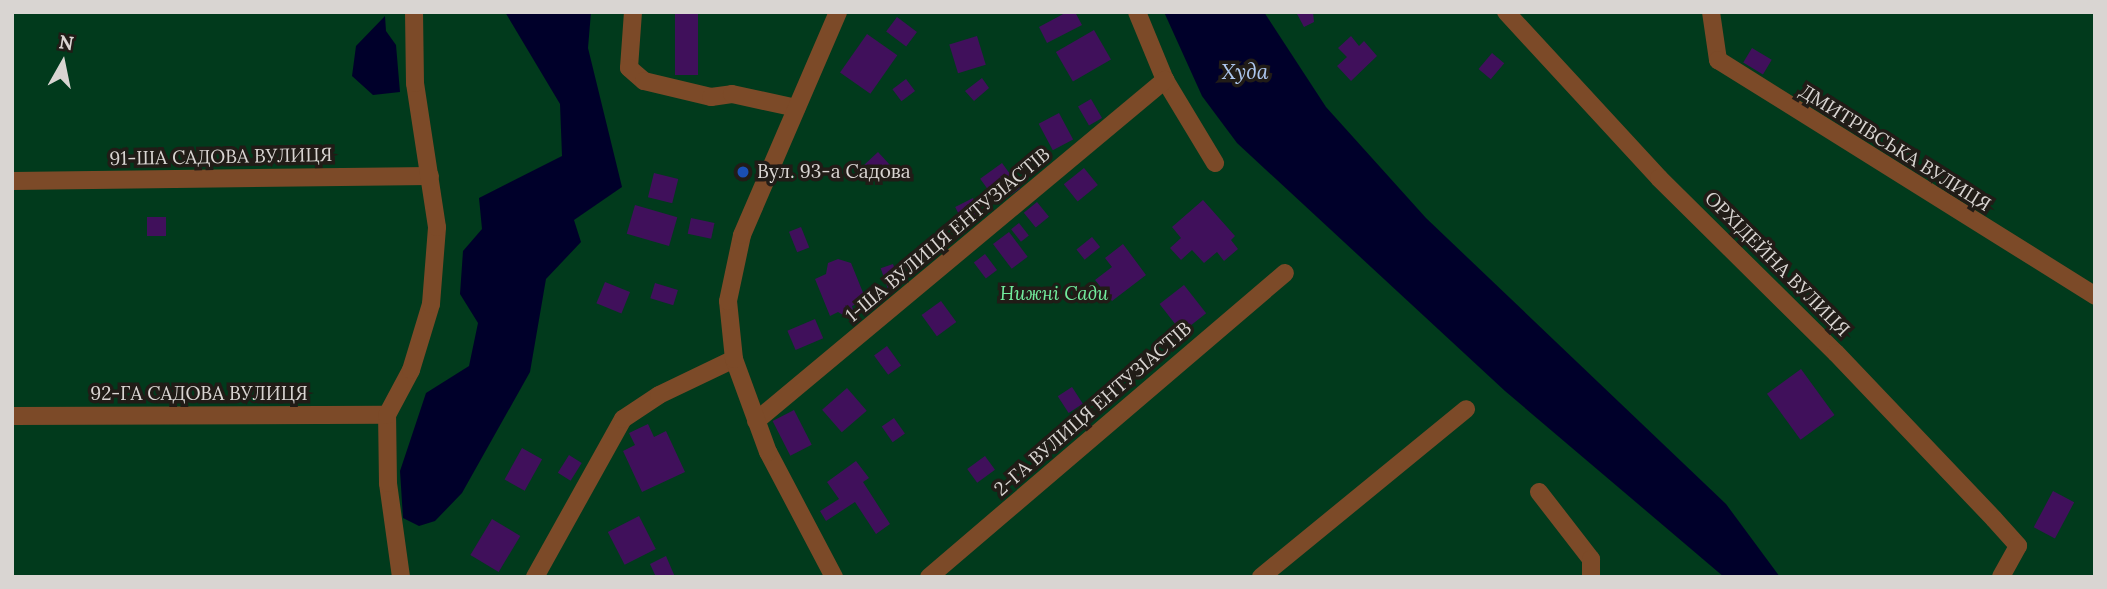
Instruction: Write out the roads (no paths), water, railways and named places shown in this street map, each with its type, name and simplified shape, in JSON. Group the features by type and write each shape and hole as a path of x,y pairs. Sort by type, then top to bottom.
{"street":[{"path":"401,577 388,484 387,415 411,370 432,304 438,227 415,83 414,12"},
{"path":"633,12 629,68 644,81 697,94 732,94 797,108"},
{"path":"834,577 756,421 734,359 728,302 742,235 838,12"},
{"path":"1136,12 1165,80 1215,163"},
{"name":"ОРХІДЕЙНА ВУЛИЦЯ","path":"1506,12 1659,178 1836,352 2018,546 2001,577"},
{"name":"ДМИТРІВСЬКА ВУЛИЦЯ","path":"1711,12 1717,60 2095,296"},
{"name":"1-ША ВУЛИЦЯ ЕНТУЗІАСТІВ","path":"756,421 1165,80"},
{"name":"91-ША САДОВА ВУЛИЦЯ","path":"12,181 429,176"},
{"name":"2-ГА ВУЛИЦЯ ЕНТУЗІАСТІВ","path":"929,577 1285,272"},
{"path":"535,577 623,419 659,395 734,359"},
{"path":"1261,577 1466,409"},
{"name":"92-ГА САДОВА ВУЛИЦЯ","path":"12,416 387,415"},
{"path":"1539,492 1591,559 1591,577"}],"water":[{"path":"505,12 591,12 588,48 622,187 574,220 581,242 546,279 530,372 462,493 435,521 419,526 403,518 400,471 426,393 469,366 478,323 460,294 463,251 482,229 479,198 562,156 560,104"},
{"name":"Худа","path":"1164,12 1264,12 1326,107 1426,218 1726,504 1780,577 1724,577 1505,391 1237,143 1202,96"},
{"path":"385,16 386,31 396,45 400,92 373,95 352,76 356,46"}],"place":[{"name":"Вул. 93-а Садова","path":"743,172"}],"park label":[{"name":"Нижні Сади","path":"1054,294"}]}
